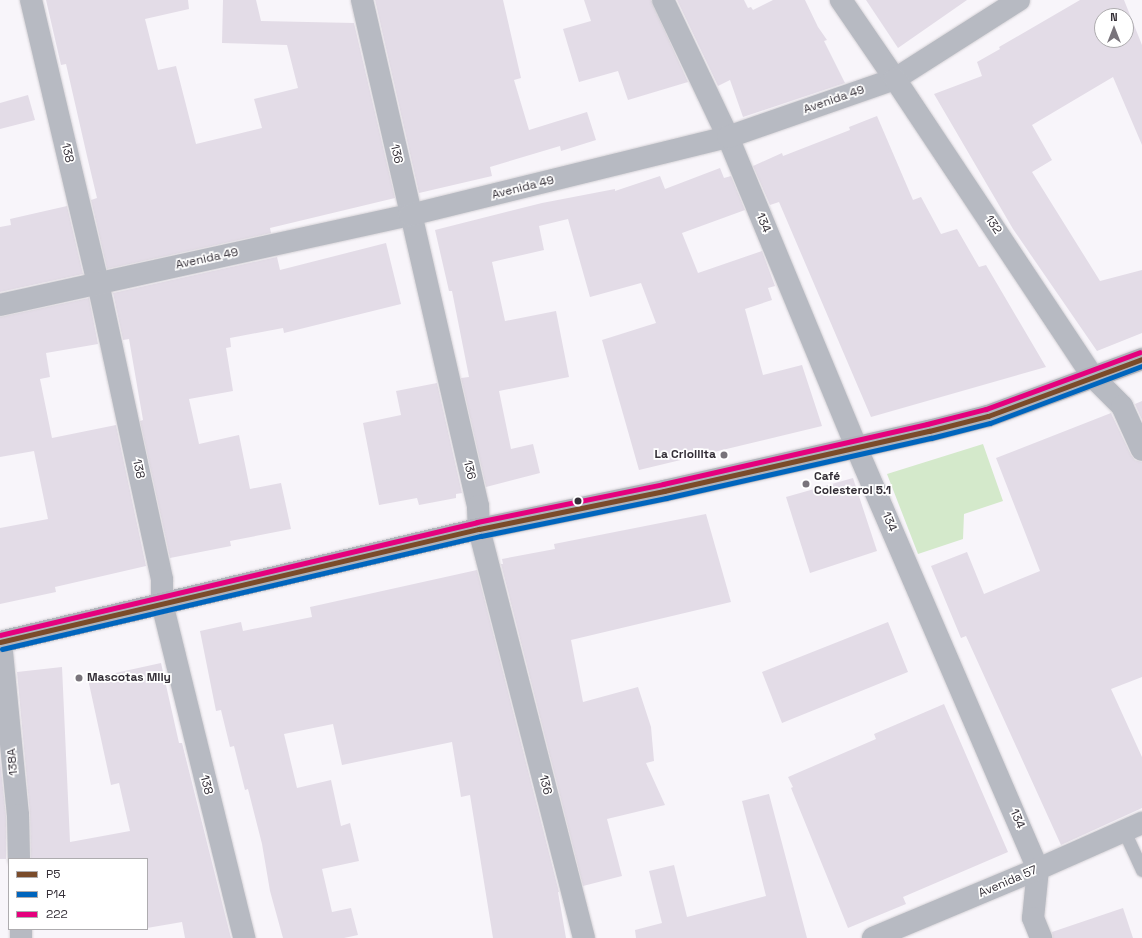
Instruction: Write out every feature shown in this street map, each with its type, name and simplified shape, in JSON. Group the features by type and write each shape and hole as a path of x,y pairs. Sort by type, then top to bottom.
{"main road":[{"path":"1,642 479,529 857,449 988,416 1142,359"}],"street":[{"name":"138","path":"31,0 98,283 162,580 162,604 244,938"},
{"name":"136","path":"362,0 410,216 478,506 479,529 584,938"},
{"name":"134","path":"663,0 728,137 857,449 1038,869 1033,918 1041,938"},
{"name":"132","path":"841,0 1093,377 1122,406 1142,450"},
{"name":"Avenida 49","path":"0,305 410,216 728,137 895,79 1019,0"},
{"name":"138A","path":"1,642 18,815 19,858"},
{"name":"Avenida 57","path":"873,938 1038,869 1133,827"}],"lane":[{"path":"1133,827 1142,870"}],"green space":[{"path":"983,444 1003,501 964,514 963,539 918,554 887,474"}],"building":[{"path":"46,0 188,0 189,9 145,19 158,70 176,66 196,144 262,128 254,99 298,88 287,45 222,43 223,0 256,0 261,21 354,23 395,198 270,228 271,233 107,269 91,200 97,198 66,64 61,65"},
{"path":"375,0 503,0 521,78 514,80 529,130 587,112 596,140 561,151 560,146 490,167 492,176 419,193"},
{"path":"584,0 651,0 688,82 628,100 618,71 579,82 563,29 591,21"},
{"path":"677,0 744,0 748,8 751,7 753,10 773,0 805,0 818,27 827,40 824,41 845,83 743,117 730,80 718,86"},
{"path":"866,0 967,0 898,48"},
{"path":"1080,0 1124,0 1127,8 1094,8 1094,48 1134,48 1134,25 1142,45 1142,145 1113,77 1032,125 1052,160 1032,172 1100,281 1142,270 1142,333 1097,351 1013,229 934,94 982,76 977,62 1000,49 999,47"},
{"path":"28,95 35,120 0,129 0,103"},
{"path":"877,116 913,200 921,197 941,234 957,229 979,267 986,265 1046,367 871,417 779,202 770,205 753,166 782,153 783,156 850,130 849,127"},
{"path":"720,168 724,178 731,176 745,210 682,233 698,273 762,251 775,286 768,288 772,300 745,309 763,375 802,365 822,426 639,470 602,340 656,323 641,283 590,297 568,219 539,226 544,250 492,262 505,321 556,311 569,377 499,391 511,449 533,444 540,473 486,487 461,378 469,377 452,291 449,291 435,230 542,203 615,189 615,191 660,176 665,189"},
{"path":"67,206 83,274 0,292 0,227 11,225 10,219"},
{"path":"386,243 401,304 284,333 283,328 230,338 231,347 226,348 233,391 189,399 199,444 239,435 250,489 281,483 291,529 230,541 231,546 170,558 140,421 143,420 129,339 123,340 113,293 277,257 280,270"},
{"path":"89,298 98,344 46,353 50,377 40,379 52,438 116,425 146,566 55,587 56,592 0,604 0,528 48,519 34,451 0,457 0,317"},
{"path":"437,383 462,493 456,494 456,498 419,505 417,498 379,505 363,423 401,415 396,391"},
{"path":"1142,401 1142,420 1135,404"},
{"path":"1111,413 1131,455 1135,460 1142,462 1142,677 1111,689 1142,757 1142,808 1061,845 966,636 961,638 931,566 967,552 984,594 1040,571 996,458"},
{"path":"853,478 877,551 810,573 786,497"},
{"path":"706,514 731,602 571,640 583,702 638,687 651,727 654,761 646,763 665,805 607,819 622,876 583,886 501,564 503,564 502,559 555,549 554,544"},
{"path":"477,570 559,892 566,938 493,938 470,795 461,797 452,742 342,765 333,724 284,734 297,788 331,780 341,826 350,823 359,861 322,869 332,912 351,908 358,935 344,938 283,938 270,891 262,844 248,789 245,790 234,746 230,747 221,710 216,711 200,631 241,622 243,631 312,617 310,607"},
{"path":"888,622 908,672 782,723 762,672"},
{"path":"161,663 179,743 182,743 231,938 185,938 182,922 148,928 148,858 31,858 30,814 17,672 62,667 70,842 130,831 119,783 111,785 88,679"},
{"path":"944,704 1008,852 903,897 906,904 848,928 791,788 793,787 788,777 876,739 874,734"},
{"path":"0,760 6,816 6,859 0,859"},
{"path":"769,794 807,938 636,938 635,930 662,923 649,871 674,865 687,917 766,896 742,801"},
{"path":"1123,908 1133,938 1053,938 1052,932"}],"transit line":[{"name":"222","path":"0,635 477,522 663,484 927,424 986,409 1140,352"},
{"name":"P5","path":"0,642 479,529 664,491 929,431 988,416 1142,359"},
{"name":"P14","path":"2,649 481,536 666,498 931,438 990,423 1142,366"}],"place":[{"name":"La Criollita","path":"724,455"},
{"name":"Café Colesterol 5.1","path":"806,484"},
{"name":"Mascotas Mily","path":"79,678"}]}
